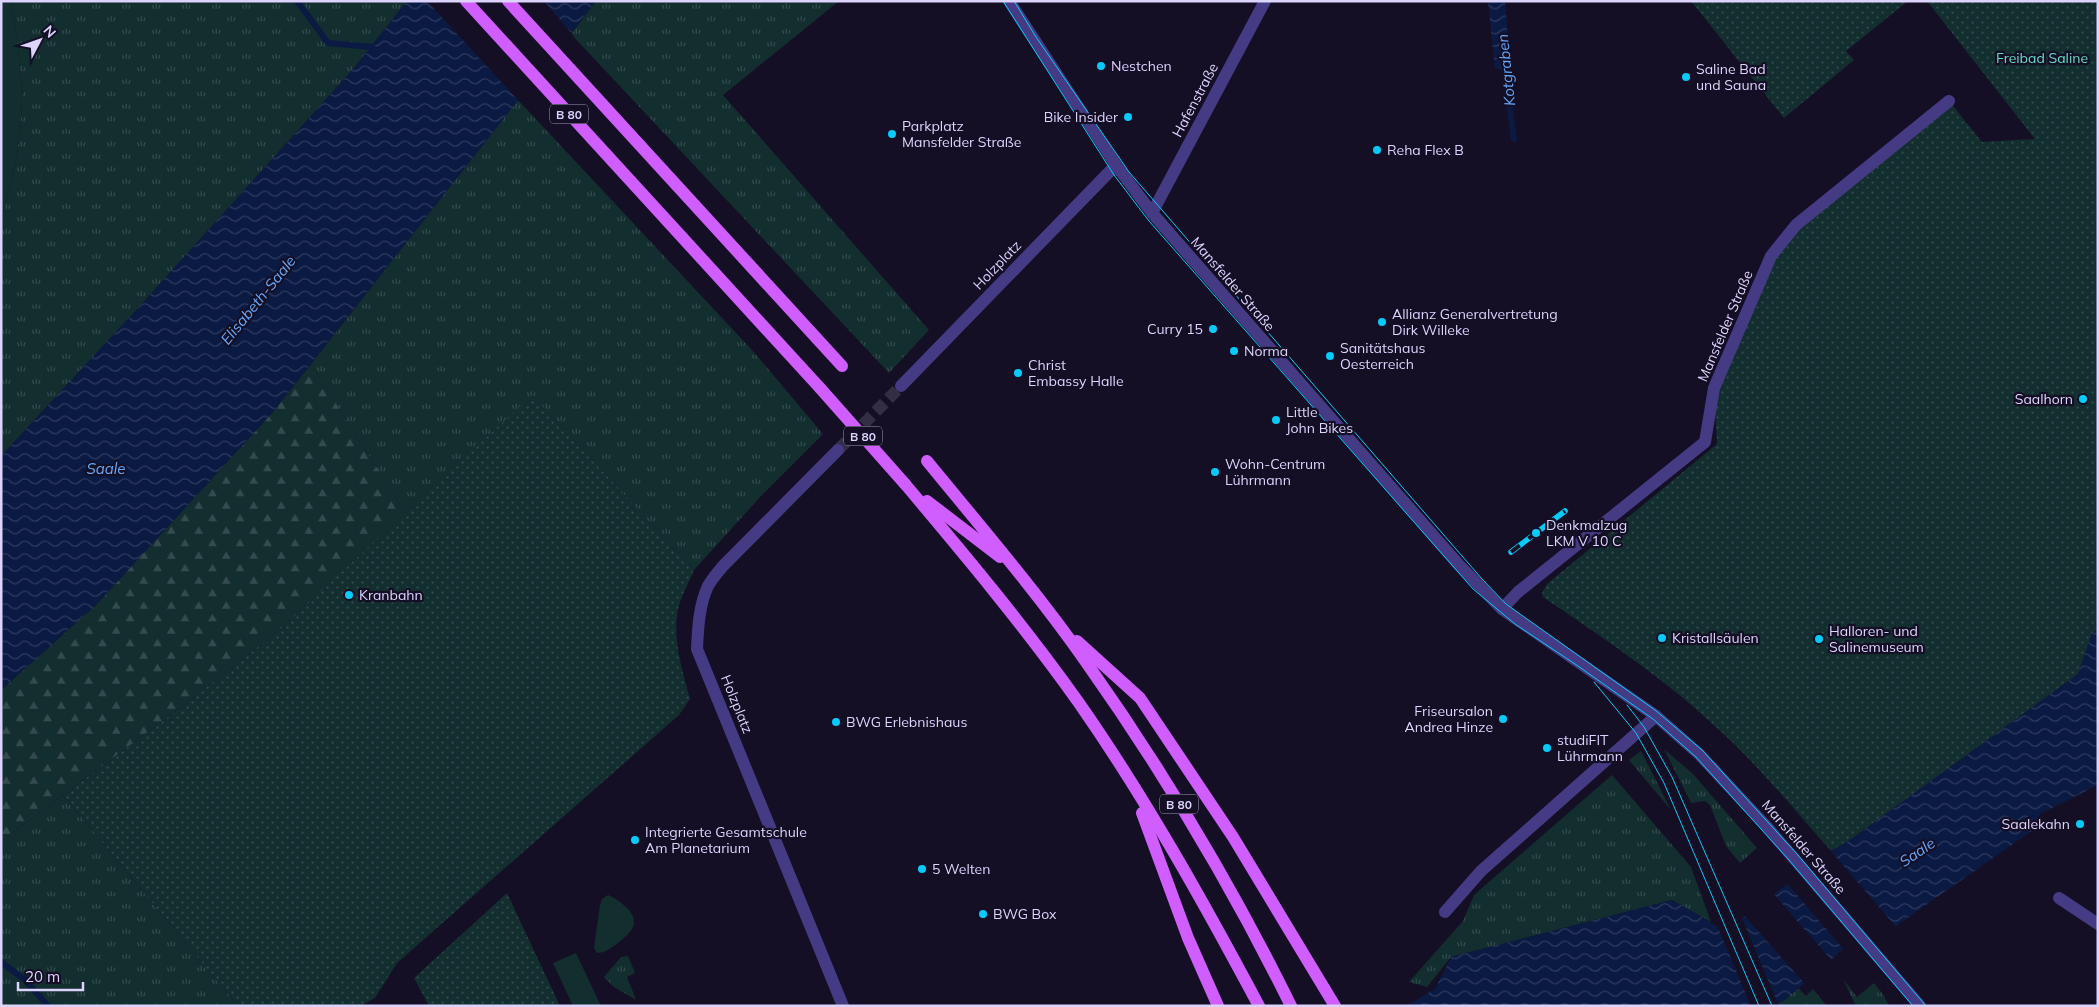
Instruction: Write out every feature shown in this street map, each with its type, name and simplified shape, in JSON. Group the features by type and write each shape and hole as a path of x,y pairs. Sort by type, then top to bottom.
{"main road":[{"name":"B 80","path":"466,1 820,388 980,572 1079,703 1133,787 1217,927 1259,1006"},
{"name":"B 80","path":"508,1 842,366"},
{"name":"B 80","path":"927,461 1018,571 1086,662 1159,770 1220,874 1288,1001"},
{"path":"905,484 1018,571"},
{"path":"1055,621 1140,698 1233,837 1335,1006"},
{"path":"1133,787 1188,938 1218,1006"}],"street":[{"name":"Mansfelder Straße","path":"1009,1 1116,165 1152,213 1459,566 1502,609 1656,716 1716,771 1874,951 1918,1005"},
{"name":"Hafenstraße","path":"1152,213 1265,1"},
{"name":"Mansfelder Straße","path":"1502,609 1518,592 1705,442 1714,388 1771,256 1796,225 1949,101"},
{"name":"Holzplatz","path":"901,386 1116,165"},
{"name":"Holzplatz","path":"838,450 722,566 709,585 703,602 698,629 697,649 843,1006"},
{"path":"1445,912 1481,871 1656,716"},
{"path":"2059,898 2098,924"}],"green space":[{"path":"1,1 11,1 19,61 22,113 16,160 1,221"},
{"path":"11,1 407,1 354,68 140,306 1,456 1,221 16,160 22,113 19,61"},
{"path":"596,1 839,1 723,95 929,330 889,373 571,34"},
{"path":"1691,1 1908,1 1846,51 1854,60 1784,118"},
{"name":"Freibad Saline","path":"1927,1 2098,1 2098,629 2092,634 2078,674 1850,840 1831,851 1761,772 1697,710 1633,659 1543,597 1542,593 1547,584 1717,444 1714,388 1760,282 1796,225 1949,101 1982,142 2035,139"},
{"path":"518,100 752,350 823,434 761,496 694,570 532,396 406,514 311,364"},
{"path":"311,364 406,514 276,633 168,717 1,841 1,690 96,605 273,412"},
{"path":"532,395 694,570 680,602 676,626 678,651 690,699 679,715 397,963 375,998 360,1006 238,1006 63,795 276,633"},
{"path":"1664,749 1693,774 1757,848 1740,863 1726,846 1710,805 1705,801 1691,803"},
{"path":"1641,751 1671,810 1629,760"},
{"path":"1612,775 1691,867 1711,922 1672,900 1451,957 1427,987 1409,982 1463,921 1474,895"},
{"path":"63,795 238,1006 1,1006 1,841"},
{"path":"507,893 560,1006 429,1006 414,978"},
{"path":"608,895 627,908 631,913 634,923 631,931 623,939 608,950 597,953 594,948 600,905 602,899"},
{"path":"576,953 601,1006 573,1006 553,963"},
{"path":"628,956 635,973 627,977 636,1000 614,987 604,977 621,957"},
{"path":"1843,979 1857,997 1874,983 1889,1006 1856,1006"},
{"path":"1798,988 1806,996 1813,989 1827,1006 1779,1006 1778,1004"}],"water":[{"name":"Saale","path":"407,1 596,1 273,412 96,605 1,690 1,456 140,306 354,68"},
{"name":"Kotgraben","path":"1488,1 1505,1 1510,67 1495,69"},
{"name":"Saale","path":"2098,629 2098,785 2040,814 2033,830 1896,926 1872,924 1785,1000 1775,1006 1406,1006 1435,989 1451,957 1672,900 1725,931 1831,851 1850,840 2078,674 2092,633"}],"pier":[{"path":"427,1 544,1 573,35 520,102"},
{"path":"1829,849 1897,928 1873,927 1845,951 1786,882"},
{"path":"1772,892 1833,962 1806,985 1743,914"},
{"path":"1741,916 1778,1006 1751,1006 1716,923 1725,928"}],"waterway":[{"path":"297,1 328,43 371,47 378,51"},
{"name":"Kotgraben","path":"1503,61 1514,139"},
{"path":"1,962 25,980 48,1006"}],"tunnel":[{"path":"838,450 901,386"}],"tram line":[{"path":"1003,1 1114,175 1149,221 1473,589 1515,624 1653,719 1696,757 1789,860 1913,1006"},
{"path":"1014,1 1036,37 1129,172 1482,579 1506,604 1655,710 1702,750 1797,854 1926,1006"},
{"path":"1594,682 1636,733 1664,783 1759,1006"},
{"path":"1627,705 1644,727 1672,777 1772,1006"}],"railway":[{"path":"1511,552 1565,511"}],"place":[{"name":"Nestchen","path":"1101,66"},
{"name":"Saline Bad und Sauna","path":"1686,77"},
{"name":"Bike Insider","path":"1128,117"},
{"name":"Parkplatz Mansfelder Straße","path":"892,134"},
{"name":"Reha Flex B","path":"1377,150"},
{"name":"Allianz Generalvertretung Dirk Willeke","path":"1382,322"},
{"name":"Curry 15","path":"1213,329"},
{"name":"Norma","path":"1234,351"},
{"name":"Sanitätshaus Oesterreich","path":"1330,356"},
{"name":"Christ Embassy Halle","path":"1018,373"},
{"name":"Saalhorn","path":"2083,399"},
{"name":"Little John Bikes","path":"1276,420"},
{"name":"Wohn-Centrum Lührmann","path":"1215,472"},
{"name":"Denkmalzug LKM V 10 C","path":"1536,533"},
{"name":"Kranbahn","path":"349,595"},
{"name":"Kristallsäulen","path":"1662,638"},
{"name":"Halloren- und Salinemuseum","path":"1819,639"},
{"name":"Friseursalon Andrea Hinze","path":"1503,719"},
{"name":"BWG Erlebnishaus","path":"836,722"},
{"name":"studiFIT Lührmann","path":"1547,748"},
{"name":"Saalekahn","path":"2080,824"},
{"name":"Integrierte Gesamtschule Am Planetarium","path":"635,840"},
{"name":"5 Welten","path":"922,869"},
{"name":"BWG Box","path":"983,914"}],"water label":[{"name":"Elisabeth-Saale","path":"258,300"}]}
